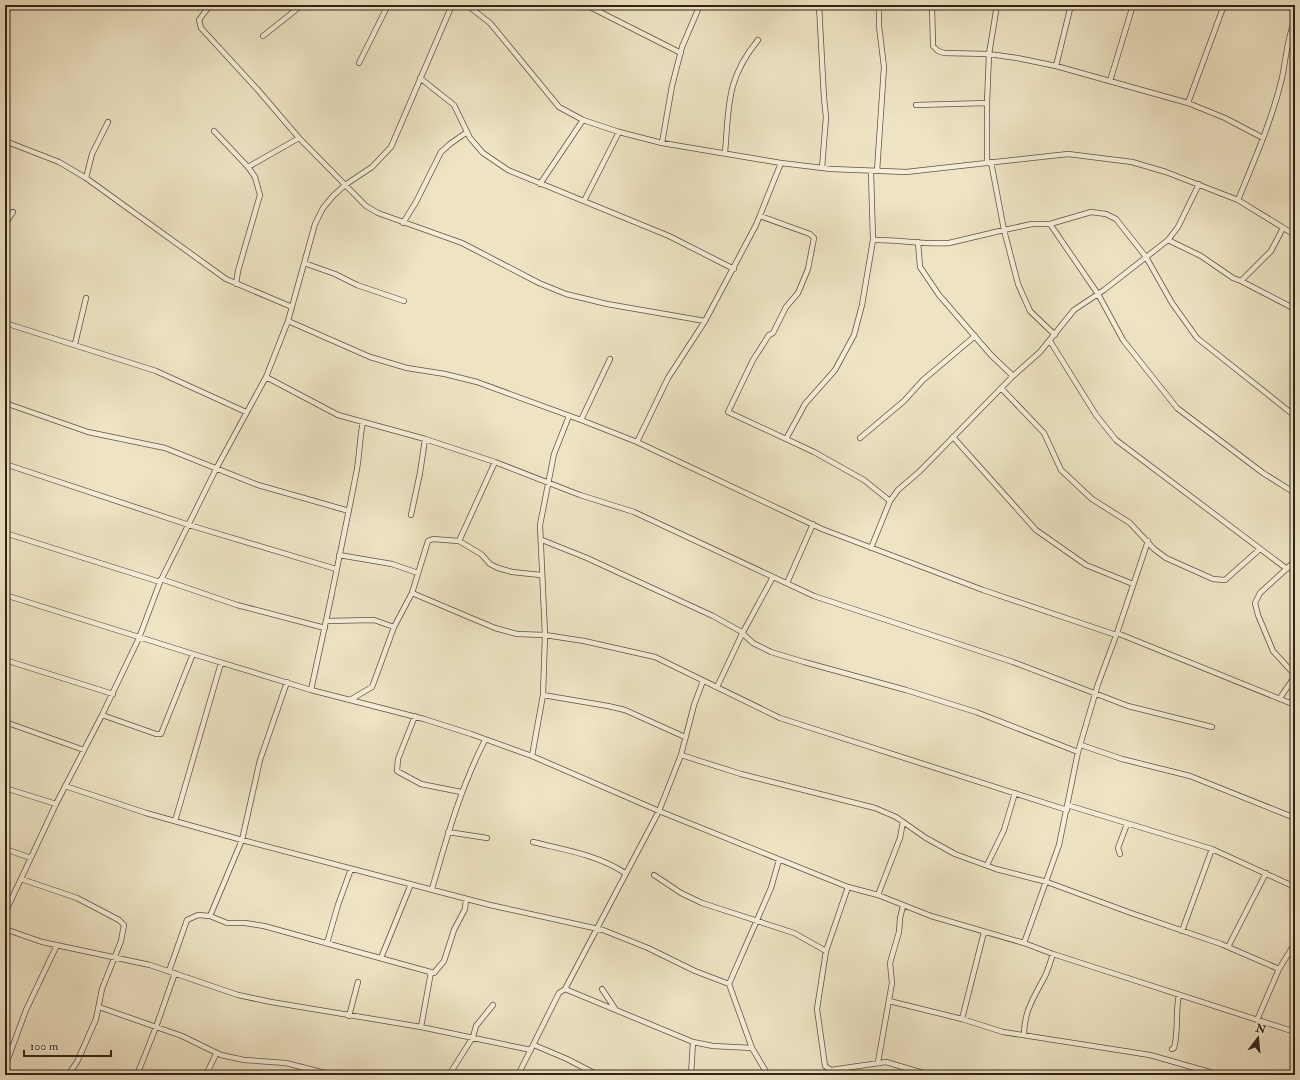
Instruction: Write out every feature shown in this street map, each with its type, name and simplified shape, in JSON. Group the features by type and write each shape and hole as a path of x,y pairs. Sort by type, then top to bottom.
{"street":[{"path":"210,5 199,20 201,28 258,90 299,138 366,206 378,213 403,223 462,243 539,283 566,294 607,304 705,321"},
{"path":"263,36 302,5"},
{"path":"359,63 388,5"},
{"path":"5,913 56,804 102,715 139,638 161,580 216,469 266,376 288,321 315,224 324,208 345,185 372,167 391,147 452,5"},
{"path":"467,5 490,24 559,106 583,120 619,132 662,143 781,163 871,172 906,172 1068,154 1132,162 1166,172 1238,200 1295,235"},
{"path":"586,5 680,53"},
{"path":"662,143 672,86 680,53 700,5"},
{"path":"820,5 826,117 822,168"},
{"path":"877,171 884,67 878,26 879,5"},
{"path":"932,5 931,15 935,49 944,53 989,54 1056,66 1188,103 1225,118 1263,138"},
{"path":"997,5 989,54 987,103 989,162 1018,284 1030,311 1055,335"},
{"path":"1056,66 1071,5"},
{"path":"1110,81 1133,5"},
{"path":"1188,103 1224,5"},
{"path":"1238,200 1263,138 1282,79 1289,35 1295,19"},
{"path":"725,153 732,85 740,64 758,40"},
{"path":"420,78 454,105 467,132 483,153 502,166 540,184 584,200 669,236 734,269"},
{"path":"916,105 987,103"},
{"path":"540,184 583,120"},
{"path":"86,178 92,154 108,122"},
{"path":"214,131 248,167 255,177 260,195 238,271 236,284"},
{"path":"403,223 416,202 442,152 450,144 467,132"},
{"path":"584,200 619,132"},
{"path":"248,167 299,138"},
{"path":"5,141 45,155 86,178 226,279 292,307"},
{"path":"637,442 668,378 705,321 734,269 760,216 781,163"},
{"path":"786,439 805,404 836,370 854,335 862,305 873,240 871,172"},
{"path":"871,548 890,500 898,490 920,471 1013,376 1050,341 1074,310 1098,294 1168,240 1178,226 1199,184"},
{"path":"5,224 13,212"},
{"path":"873,240 936,244 949,243 1032,224 1050,224 1091,212 1106,214 1116,219 1146,257 1172,303 1197,338 1295,416"},
{"path":"760,216 810,234 814,238 808,269 798,293 786,307 773,333 769,336 753,360 741,388 728,411 729,414 814,452 864,480 890,500"},
{"path":"1050,224 1098,294 1123,340 1177,408 1263,473 1295,493"},
{"path":"1240,281 1271,251 1283,228"},
{"path":"1168,240 1201,256 1240,281 1295,309"},
{"path":"918,242 918,260 923,273 939,296 1013,376"},
{"path":"304,263 334,274 357,285 404,301"},
{"path":"75,344 86,298"},
{"path":"288,321 370,357 406,368 445,374 477,382 581,420 637,442 813,524 871,548 983,590 1116,634 1295,705"},
{"path":"5,322 156,371 246,412"},
{"path":"860,438 904,401 923,380 975,336"},
{"path":"1050,341 1096,415 1116,440 1215,513 1287,569"},
{"path":"581,420 610,359"},
{"path":"266,376 338,415 425,439 496,462 548,483 634,512 814,596 1013,662 1128,706 1212,727"},
{"path":"1001,388 1044,433 1061,470 1092,499 1130,523 1154,549 1166,558 1218,580 1228,579 1260,549"},
{"path":"5,403 88,432 165,448 258,485 349,511"},
{"path":"532,756 543,695 545,635 541,576 542,540 540,525 554,454 569,416"},
{"path":"311,690 360,457 359,440 363,422"},
{"path":"953,437 1036,530 1086,565 1133,584"},
{"path":"411,515 420,473 425,439"},
{"path":"459,541 496,462"},
{"path":"5,464 189,525 336,569"},
{"path":"787,584 813,524"},
{"path":"5,532 237,605 325,628"},
{"path":"350,700 372,687 394,628 412,593 430,539 459,541 481,554 490,564 498,568 512,572 541,576"},
{"path":"542,540 588,558 706,613 742,634 753,643 771,652 906,690 976,712 1078,752"},
{"path":"1024,943 1060,844 1078,752 1095,693 1148,541"},
{"path":"339,555 392,564 418,573"},
{"path":"1280,698 1295,676 1273,651 1255,609 1257,597 1260,593 1295,561"},
{"path":"717,687 742,634 774,577"},
{"path":"412,593 494,628 517,634 545,635 637,651 655,657 780,718 1015,793 1212,849 1295,887"},
{"path":"5,595 139,638 311,690 415,716 532,756 659,811 848,887 878,895 903,906 1024,943 1053,954 1295,1032"},
{"path":"326,621 374,620 394,628"},
{"path":"102,715 156,734 161,734 193,654"},
{"path":"5,660 112,694"},
{"path":"175,821 221,663"},
{"path":"518,1075 559,993 565,989 659,811 682,756 685,737 703,681"},
{"path":"210,916 242,840 260,760 287,682"},
{"path":"543,695 625,710 685,737"},
{"path":"415,716 396,769 400,774 421,784 461,792"},
{"path":"5,722 84,750"},
{"path":"432,889 461,792 485,740"},
{"path":"1081,745 1122,759 1190,776 1295,818"},
{"path":"682,756 741,774 875,808 903,822 926,838 955,854 987,865 1047,882 1228,947 1279,969"},
{"path":"65,786 175,821 242,840 466,899 615,934 695,971 729,984"},
{"path":"5,788 56,804"},
{"path":"987,865 1004,830 1015,793"},
{"path":"878,895 900,838 903,822"},
{"path":"1120,854 1118,848 1127,824"},
{"path":"448,832 487,838"},
{"path":"533,842 610,863 625,873"},
{"path":"5,849 31,858"},
{"path":"1182,931 1212,849"},
{"path":"768,1075 752,1048 729,984 771,888 779,860"},
{"path":"327,943 338,905 351,869"},
{"path":"1228,947 1266,873"},
{"path":"654,875 681,893 702,903 794,933 826,951"},
{"path":"21,878 77,898 119,920 124,925 124,930 115,957 102,989 96,1019 77,1062 68,1075"},
{"path":"381,958 411,884"},
{"path":"848,887 826,951 817,1008 825,1066 831,1070 878,1062 893,1063 930,1075"},
{"path":"169,971 187,920 198,915 210,916 227,923 245,922 264,926 434,973 444,961 454,930 465,909 466,899"},
{"path":"878,1062 892,983 890,963 899,932 903,906"},
{"path":"5,929 26,938 57,946 115,957 169,971 238,995 349,1016 421,1027 531,1050"},
{"path":"962,1019 984,932"},
{"path":"1257,1020 1279,969 1295,943"},
{"path":"5,1068 26,1010 57,946"},
{"path":"1024,1034 1024,1025 1031,999 1045,977 1053,954"},
{"path":"421,1027 424,999 431,972"},
{"path":"137,1075 175,973"},
{"path":"349,1016 358,982"},
{"path":"565,989 693,1042 713,1046 752,1048"},
{"path":"602,989 616,1010"},
{"path":"1172,1049 1174,1048 1178,1032 1176,1008 1179,995"},
{"path":"889,1001 962,1019 1003,1032 1024,1034 1150,1055 1220,1075"},
{"path":"448,1075 473,1037 476,1026 493,1005"},
{"path":"99,1007 182,1036 216,1054 234,1058 286,1063 331,1075"},
{"path":"692,1075 693,1042"},
{"path":"534,1045 567,1059 598,1075"},
{"path":"206,1075 216,1054"}]}
